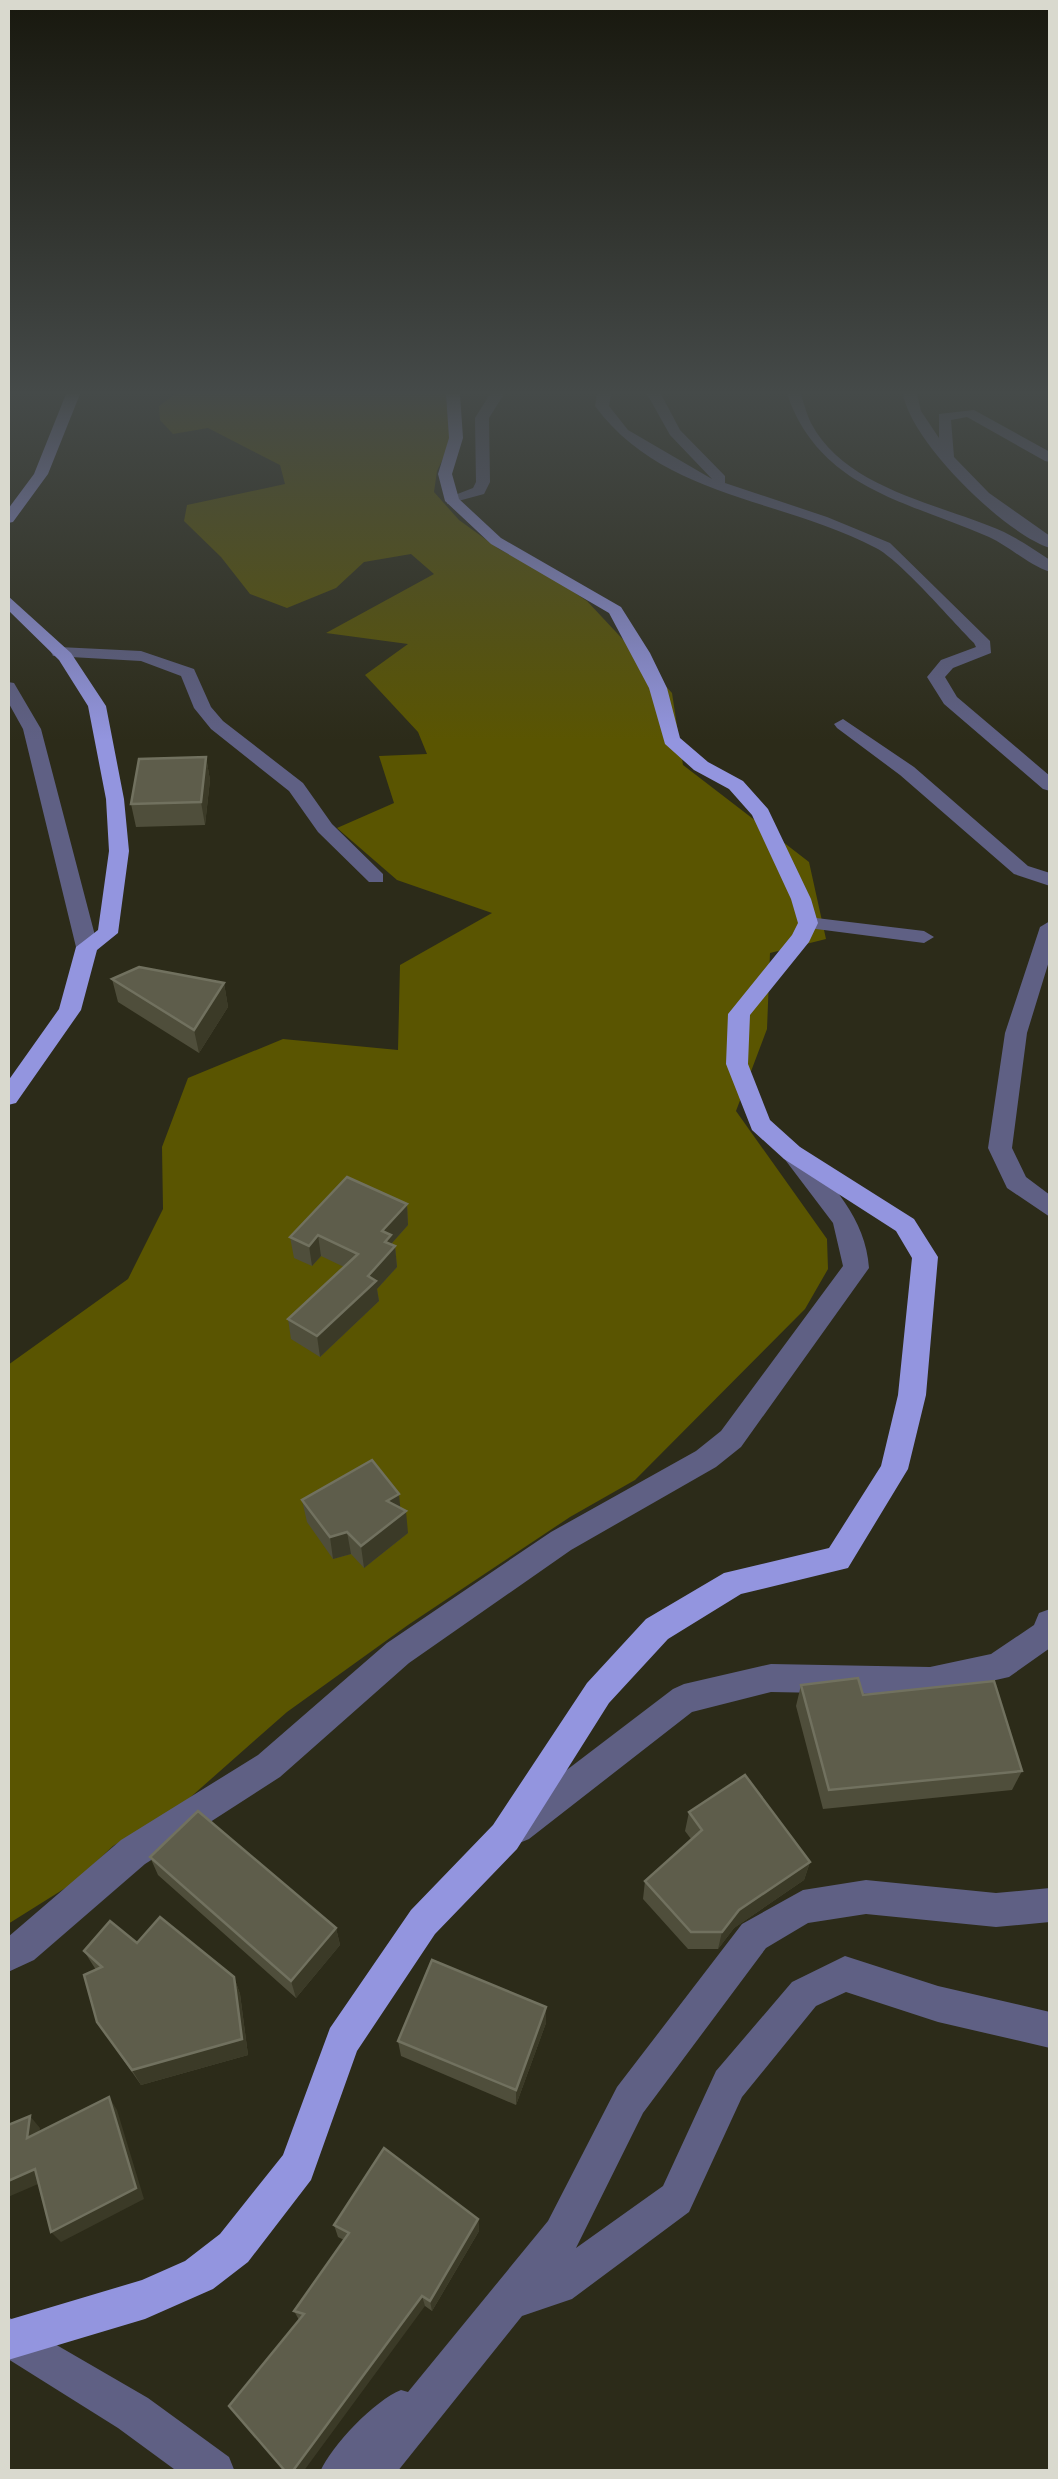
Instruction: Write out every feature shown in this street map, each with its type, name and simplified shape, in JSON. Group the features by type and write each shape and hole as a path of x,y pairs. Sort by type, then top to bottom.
{"main road":[{"path":"9,2339 144,2299 199,2275 234,2248 298,2167 343,2041 424,1922 506,1837 598,1693 657,1629 734,1582 838,1560 894,1469 912,1395 926,1258 905,1225 792,1153 760,1124 737,1064 740,1014 802,938 808,923 801,899 762,813 736,786 701,766 671,740 658,688 615,610 496,541 462,510"},
{"path":"8,600 59,652 96,706 116,799 119,852 108,934 86,947 70,1010 8,1097"}],"street":[{"path":"786,510 857,534 896,556 982,641 985,649 947,664 936,677 950,700 1050,785"},
{"path":"932,510 1000,536 1050,567"},
{"path":"1001,510 1050,543"},
{"path":"59,652 116,652 158,659 188,674 203,708 216,725 296,786 325,828 376,878"},
{"path":"8,686 32,730 86,947"},
{"path":"843,724 907,771 1021,870 1050,880"},
{"path":"808,923 924,937"},
{"path":"1050,928 1016,1032 1000,1148 1016,1182 1050,1208"},
{"path":"8,1955 22,1948 133,1852 269,1766 398,1654 562,1541 706,1459 731,1439 856,1268 853,1232 792,1153"},
{"path":"506,1837 684,1699 771,1678 930,1681 998,1667 1047,1633 1050,1623"},
{"path":"370,2472 562,2235 630,2100 754,1936 803,1907 866,1897 996,1910 1050,1906"},
{"path":"341,2472 513,2296 558,2284 676,2199 729,2084 804,1994 845,1974 938,2004 1050,2030"},
{"path":"9,2339 134,2413 214,2472"}],"shaded area":[{"path":"186,510 450,510 499,549 587,601 672,693 683,765 809,862 826,939 770,953 767,1029 736,1111 827,1239 828,1269 805,1309 635,1480 570,1517 408,1625 287,1712 185,1802 113,1846 75,1882 8,1924 8,1365 128,1279 163,1209 162,1147 188,1078 283,1039 398,1050 400,965 492,913 397,880 337,828 394,803 379,756 427,754 418,732 365,675 408,644 326,633 434,574 411,554 364,562 336,588 287,608 250,594 221,557 184,521"}],"building":[{"path":"206,757 201,802 131,804 139,759"},
{"path":"139,967 224,983 194,1030 112,979"},
{"path":"347,1177 407,1204 382,1231 391,1235 385,1242 395,1246 368,1276 376,1281 317,1336 288,1319 358,1254 318,1235 309,1246 290,1237"},
{"path":"372,1460 399,1494 387,1501 406,1511 361,1546 347,1532 330,1537 302,1500"},
{"path":"858,1678 863,1695 994,1681 1022,1771 829,1790 801,1685"},
{"path":"745,1775 810,1862 739,1910 722,1932 691,1932 645,1881 702,1830 689,1812"},
{"path":"198,1811 336,1928 291,1981 150,1857"},
{"path":"160,1917 234,1977 242,2039 132,2070 97,2022 84,1975 102,1967 84,1951 110,1921 137,1943"},
{"path":"432,1960 546,2007 516,2090 398,2041"},
{"path":"109,2097 136,2188 51,2232 35,2169 8,2181 8,2125 30,2116 27,2138"},
{"path":"384,2148 478,2219 430,2301 422,2296 292,2472 286,2472 229,2406 304,2314 294,2311 349,2233 334,2225"}]}
